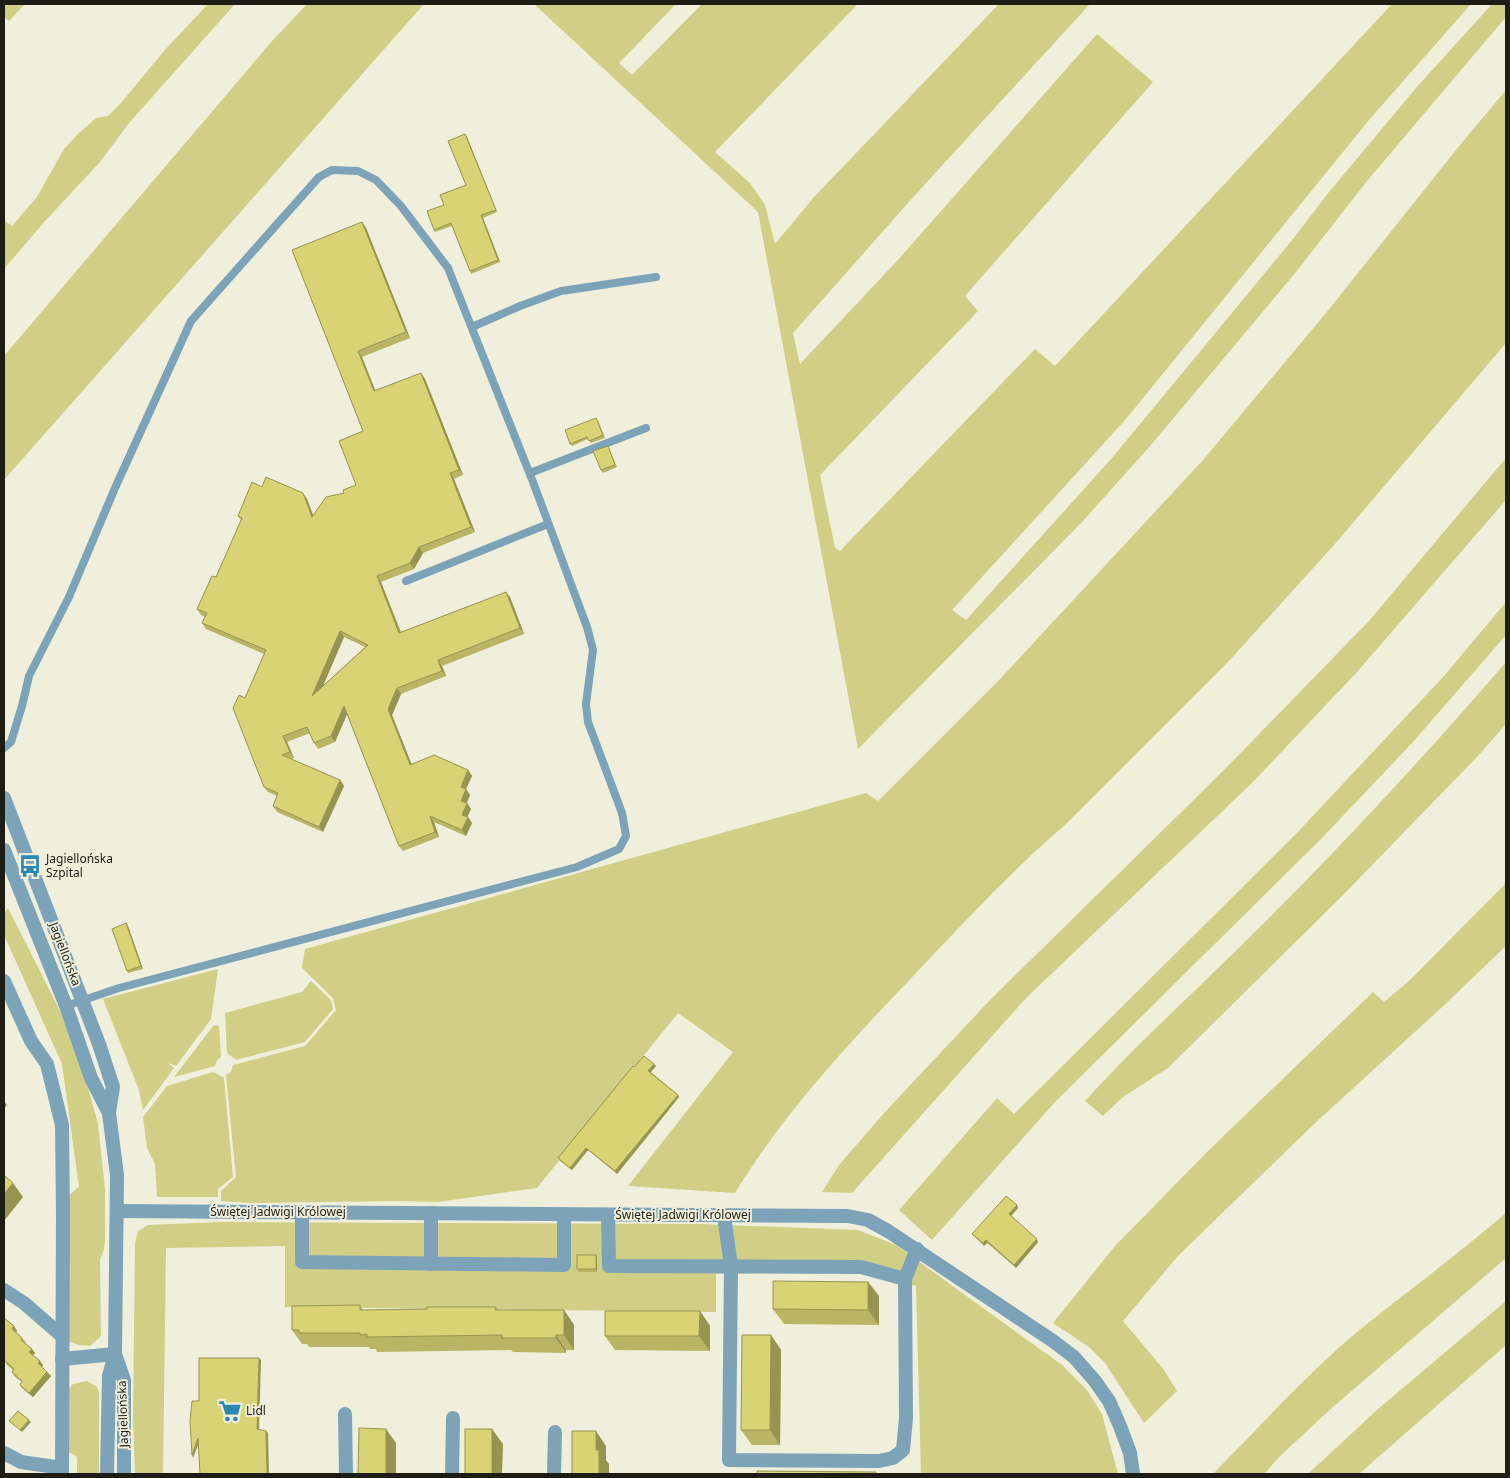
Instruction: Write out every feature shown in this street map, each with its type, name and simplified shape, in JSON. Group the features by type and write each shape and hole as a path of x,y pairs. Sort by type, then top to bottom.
{"street":[{"name":"Jagiellońska","path":"4,798 104,1057 113,1087 109,1113 117,1175 115,1354 109,1376 107,1474"},
{"name":"Jagiellońska","path":"4,850 66,1006 92,1078 109,1113"},
{"path":"4,981 31,1040 47,1064 62,1124 62,1471 21,1462 4,1453"},
{"name":"Świętej Jadwigi Królowej","path":"117,1211 848,1216 868,1220 917,1249 1074,1357 1095,1381 1109,1402 1130,1453 1133,1474"},
{"path":"302,1212 302,1262 431,1264 564,1265 564,1214"},
{"path":"431,1213 431,1264"},
{"path":"608,1215 609,1266 861,1267 905,1279"},
{"path":"724,1216 730,1266 729,1460 879,1461 893,1458 903,1450 906,1418 905,1279 917,1249"},
{"path":"4,1290 24,1302 62,1336"},
{"name":"Jagiellońska","path":"115,1354 124,1380 124,1474"},
{"path":"62,1359 115,1354"},
{"path":"345,1414 346,1474"},
{"path":"452,1474 453,1418"},
{"path":"554,1474 555,1432"}],"lane":[{"path":"4,748 10,742 22,706 29,676 69,598 123,470 191,321 318,177 332,170 358,171 376,180 401,206 448,268 530,473 582,614 593,650 586,704 588,722 622,814 626,836 619,849 577,867 175,974 66,1006"},
{"path":"472,327 520,306 562,291 656,277"},
{"path":"530,473 646,428"},
{"path":"406,581 548,524"}],"shaded area":[{"path":"4,4 25,4 9,21 4,17"},
{"path":"208,4 235,4 129,123 100,162 45,221 4,269 4,220 12,226 37,197 64,149 96,118 108,116 121,103 164,51"},
{"path":"307,4 424,4 4,480 4,356 273,40"},
{"path":"534,4 676,4 619,63 632,75 702,4 858,4 715,152 750,183 765,205 775,244 814,197 999,4 1090,4 916,194 793,333 800,364 897,261 1097,34 1153,82 965,296 978,311 820,475 835,548 840,551 1035,349 1055,366 1392,4 1471,4 1369,120 1126,419 952,610 966,620 1112,458 1416,88 1492,4 1506,4 1506,17 1367,181 1296,272 1151,445 1083,521 858,749 758,212"},
{"path":"1506,90 1506,343 1334,545 1228,662 1065,825 989,896 892,998 797,1105 754,1163 735,1193 628,1186 733,1052 678,1013 537,1188 438,1202 250,1203 221,1201 221,1191 236,1177 226,1075 231,1072 233,1065 305,1046 336,1010 333,998 302,968 305,949 866,793 878,801 1001,678 1203,460 1326,313"},
{"path":"1506,458 1506,500 1357,672 1252,783 1026,998 852,1193 822,1192 839,1165 885,1112 990,1000 1222,772 1369,621"},
{"path":"1506,602 1506,635 1413,742 1321,839 1056,1101 932,1240 899,1210 997,1098 1014,1114 1295,835 1444,676"},
{"path":"1506,662 1506,724 1477,757 1343,895 1168,1068 1123,1097 1103,1116 1085,1101 1331,855"},
{"path":"1506,883 1506,946 1314,1124 1178,1256 1123,1321 1164,1370 1177,1391 1144,1423 1105,1363 1089,1347 1053,1323 1115,1246 1208,1151 1373,992 1384,1002 1409,981"},
{"path":"8,908 62,1015 87,1084 98,1124 105,1189 105,1240 100,1260 101,1336 90,1346 68,1341 67,1197 79,1187 62,1064 4,935 4,913"},
{"path":"218,969 211,1019 176,1066 168,1063 174,1068 143,1110 139,1090 103,999"},
{"path":"311,981 331,1000 333,1009 305,1042 236,1060 227,1053 225,1013 302,992"},
{"path":"214,1025 219,1026 221,1057 217,1060 215,1066 174,1077"},
{"path":"213,1072 224,1078 233,1177 218,1189 218,1197 157,1197 155,1164 147,1148 143,1117 167,1086"},
{"path":"1506,1213 1506,1258 1333,1407 1280,1456 1264,1474 1213,1474 1338,1348"},
{"path":"222,1222 701,1224 858,1230 896,1245 1062,1365 1087,1390 1102,1414 1118,1474 921,1474 916,1286 860,1272 716,1274 716,1312 285,1307 285,1246 166,1248 163,1474 135,1474 133,1420 135,1243 138,1231 148,1225"},
{"path":"1506,1301 1506,1345 1359,1474 1308,1474 1378,1409"},
{"path":"87,1381 96,1386 99,1392 99,1474 77,1474 77,1457 69,1452 67,1391 73,1384"}],"building":[{"path":"465,134 496,210 481,215 498,260 470,271 451,223 434,230 427,211 444,205 440,195 466,185 448,141"},
{"path":"362,222 406,332 358,351 374,391 421,373 459,470 450,473 471,527 419,547 410,563 377,576 399,633 506,592 520,628 438,660 442,671 397,688 388,709 410,765 434,755 468,770 461,787 466,789 461,801 467,803 462,815 468,817 462,830 430,816 435,832 399,846 344,706 331,736 314,743 307,727 283,736 290,752 282,755 340,780 319,827 273,806 278,793 264,787 233,708 239,695 245,698 266,650 202,623 207,613 197,609 212,576 216,577 242,518 238,516 252,482 262,487 266,477 303,493 312,517 326,497 344,493 343,490 356,485 339,441 363,431 292,250","holes":["340,631 368,645 312,696"]},
{"path":"596,418 603,435 589,441 587,437 570,444 565,430"},
{"path":"608,446 615,465 601,470 593,451"},
{"path":"126,923 141,966 127,971 112,929"},
{"path":"644,1056 654,1064 648,1071 678,1095 615,1171 586,1148 570,1168 558,1158 633,1066"},
{"path":"4,1175 13,1183 4,1194"},
{"path":"1006,1196 1017,1205 1009,1214 1037,1239 1014,1265 986,1240 983,1243 972,1234"},
{"path":"577,1255 596,1255 596,1269 577,1269"},
{"path":"773,1281 868,1282 868,1310 773,1309"},
{"path":"360,1305 360,1310 427,1309 427,1307 496,1307 495,1310 564,1310 564,1335 556,1335 556,1338 502,1338 502,1335 367,1337 367,1334 360,1335 360,1333 299,1333 299,1330 292,1330 292,1306"},
{"path":"605,1311 700,1311 699,1336 605,1336"},
{"path":"4,1318 14,1326 12,1329 32,1349 29,1352 40,1361 38,1363 47,1372 29,1393 20,1385 22,1381 12,1372 14,1369 4,1360"},
{"path":"742,1335 771,1335 770,1430 741,1430"},
{"name":"Lidl","path":"199,1358 259,1358 257,1429 266,1431 267,1474 200,1474 198,1438 192,1455 190,1421 192,1401 199,1401"},
{"path":"18,1411 29,1420 20,1430 9,1421"},
{"path":"359,1428 386,1429 386,1474 358,1474"},
{"path":"465,1429 492,1429 492,1474 465,1474"},
{"path":"572,1431 596,1431 596,1450 599,1450 599,1474 572,1474"},
{"path":"757,1471 876,1472 876,1474 757,1474"}],"place":[{"name":"Jagiellońska Szpital","path":"30,866"},
{"name":"Lidl","path":"230,1411"}]}
